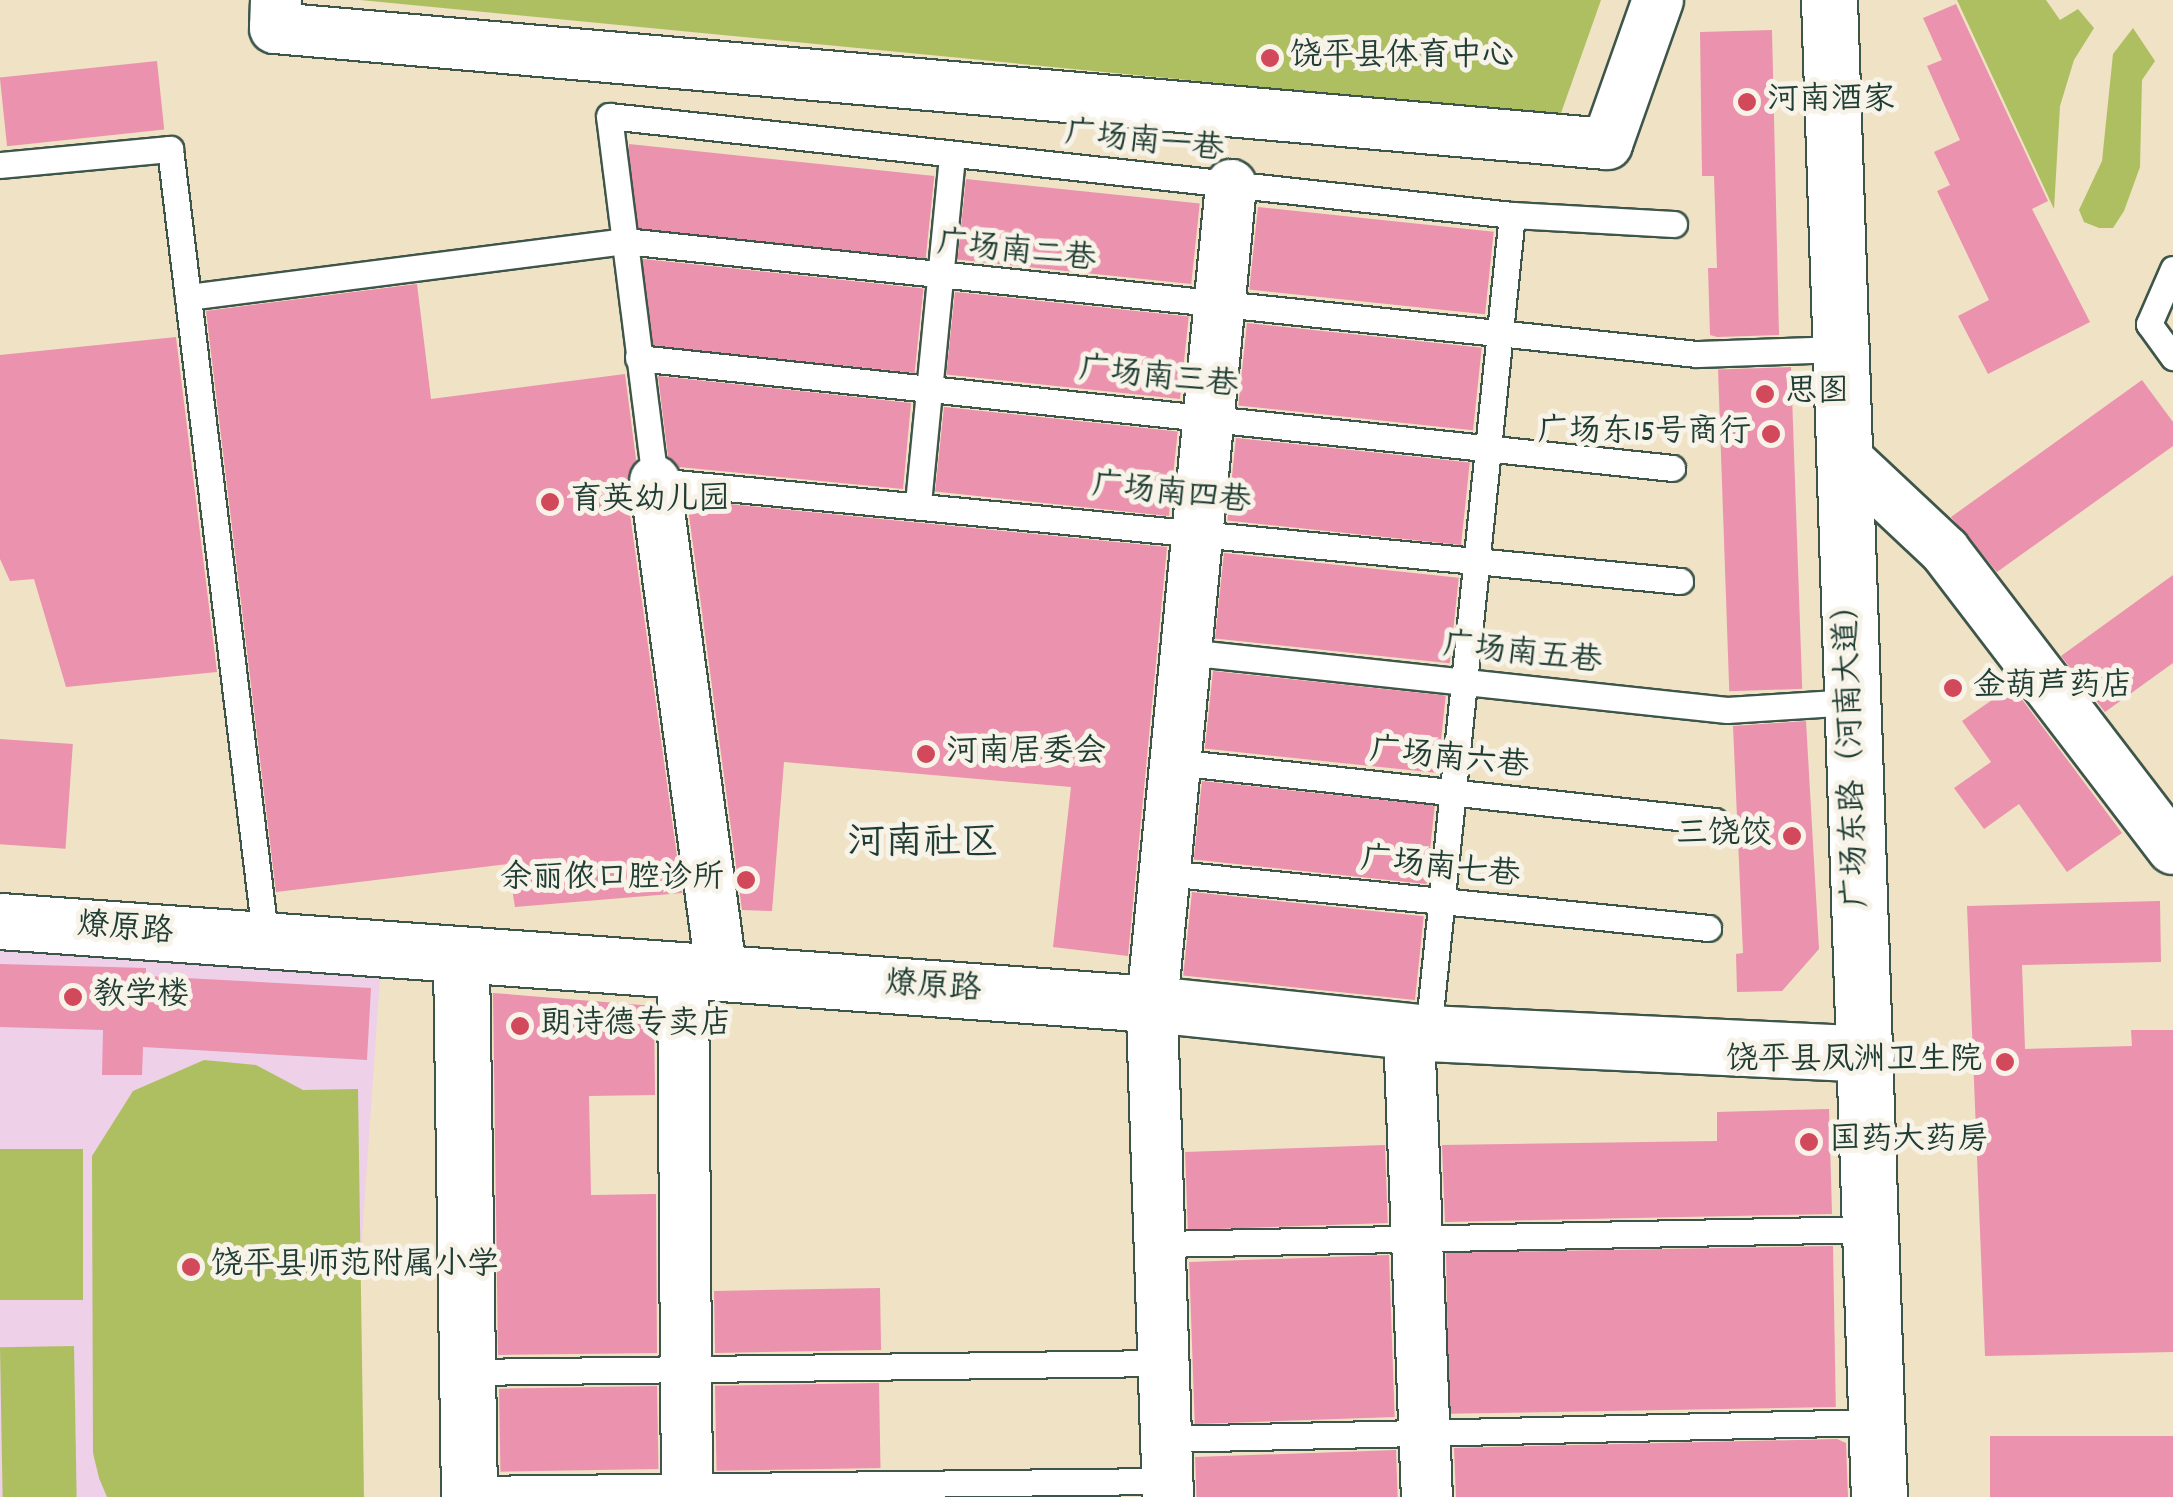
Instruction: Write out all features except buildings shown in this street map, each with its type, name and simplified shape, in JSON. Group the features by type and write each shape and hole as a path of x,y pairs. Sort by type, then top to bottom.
{"main road":[{"name":"广场东路（河南大道）","path":"1829,0 1880,1497"},
{"name":"燎原路","path":"0,921 461,959 1152,1004 1419,1032 1866,1054"},
{"path":"461,959 468,1493"}],"street":[{"path":"276,0 275,28 1607,144 1658,0"},
{"path":"1168,1472 1152,1004 1231,185"},
{"path":"1844,456 1944,551 2173,849"},
{"path":"655,480 702,975 685,1370 686,1492"},
{"path":"1419,1032 1417,1238 1427,1497"}],"lane":[{"name":"广场南一巷","path":"625,241 609,116 952,157 1512,214 1674,224"},
{"path":"0,165 170,150 266,942"},
{"path":"918,502 952,157"},
{"path":"1419,1032 1441,904 1512,214"},
{"name":"广场南二巷","path":"188,297 625,241 940,279 1697,354 1840,349"},
{"path":"625,241 655,480"},
{"path":"2173,270 2149,324 2173,357"},
{"name":"广场南三巷","path":"638,358 1672,468"},
{"name":"广场南四巷","path":"655,480 918,502 1680,581"},
{"name":"广场南五巷","path":"1186,652 1727,710 1852,702"},
{"name":"广场南六巷","path":"1175,762 1715,821"},
{"name":"广场南七巷","path":"1165,873 1441,904 1708,928"},
{"path":"1162,1244 1870,1229"},
{"path":"466,1372 1165,1363"},
{"path":"468,1493 686,1492 1168,1472 1424,1432 1877,1422"}],"shaded area":[{"name":"饶平县师范附属小学","path":"0,951 380,978 344,1497 0,1497"}],"green space":[{"name":"饶平县体育中心","path":"360,0 1601,0 1560,116"},
{"path":"1957,0 2046,0 2060,20 2078,9 2094,28 2074,60 2060,106 2054,209"},
{"path":"2133,28 2155,61 2142,80 2140,167 2124,211 2113,228 2099,228 2084,222 2079,210 2102,161 2113,54"},
{"path":"204,1060 256,1065 303,1090 358,1089 364,1497 107,1497 99,1478 93,1453 92,1156 133,1091"},
{"path":"0,1149 83,1149 83,1300 0,1300"},
{"path":"74,1346 77,1497 3,1497 0,1347"}],"place":[{"name":"饶平县体育中心","path":"1270,58"},
{"name":"河南酒家","path":"1747,102"},
{"name":"思图","path":"1765,394"},
{"name":"广场东15号商行","path":"1771,434"},
{"name":"育英幼儿园","path":"550,502"},
{"name":"金葫芦药店","path":"1953,688"},
{"name":"河南居委会","path":"926,754"},
{"name":"三饶饺","path":"1792,836"},
{"name":"余丽侬口腔诊所","path":"746,880"},
{"name":"教学楼","path":"73,997"},
{"name":"朗诗德专卖店","path":"520,1026"},
{"name":"饶平县凤洲卫生院","path":"2005,1062"},
{"name":"国药大药房","path":"1809,1142"},
{"name":"饶平县师范附属小学","path":"191,1267"}],"district":[{"name":"河南社区","path":"923,846"}]}
